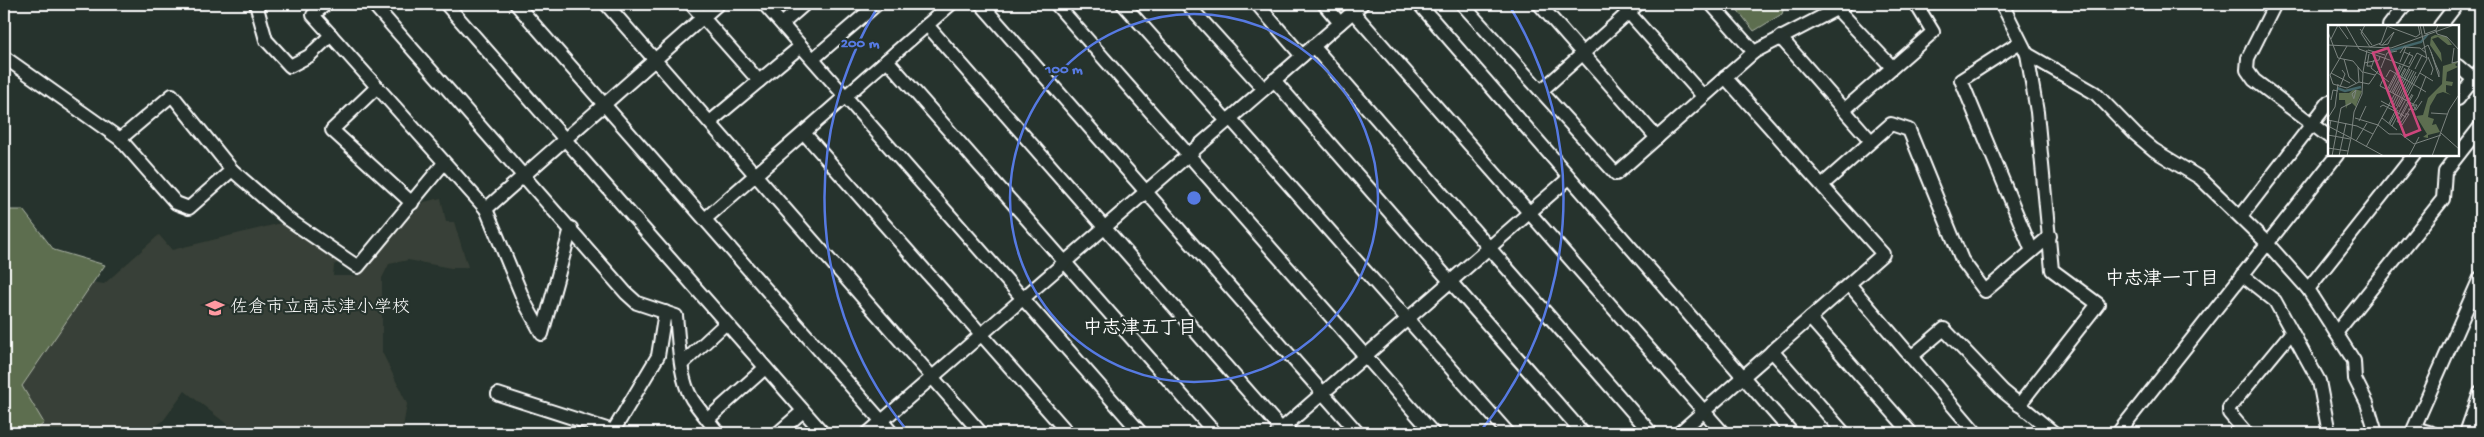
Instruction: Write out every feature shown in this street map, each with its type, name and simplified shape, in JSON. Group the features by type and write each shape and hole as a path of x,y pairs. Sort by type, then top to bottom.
{"street":[{"path":"256,4 266,40 290,66 309,56 331,35"},
{"path":"326,4 313,15 486,209 525,303 542,334 570,228"},
{"path":"373,4 626,293 637,303 676,316 682,364 692,399 718,433"},
{"path":"446,4 725,324 823,433"},
{"path":"516,4 892,433"},
{"path":"606,4 981,433"},
{"path":"691,4 759,81"},
{"path":"486,209 718,4"},
{"path":"764,4 1141,433"},
{"path":"782,24 805,4"},
{"path":"813,59 877,4"},
{"path":"705,220 951,4"},
{"path":"981,4 1145,193 1358,433"},
{"path":"1056,4 1433,433"},
{"path":"1123,4 1508,433"},
{"path":"1187,4 1264,89"},
{"path":"1257,4 1302,56"},
{"path":"1324,4 1340,22"},
{"path":"1419,4 1792,433"},
{"path":"1462,4 1616,174 1754,52 1842,7 1892,67"},
{"path":"1539,4 1657,138"},
{"path":"1711,4 1754,52"},
{"path":"1844,110 1933,32 1916,4"},
{"path":"2002,4 2027,54 2037,112 2044,203 2050,236 2052,270 2098,304 2019,405"},
{"path":"2275,4 2248,58 2247,70 2254,80 2328,136"},
{"path":"2390,25 2406,4"},
{"path":"2441,25 2457,4"},
{"path":"1541,91 1629,7 1703,96"},
{"path":"868,433 1358,8 1529,213 1723,433"},
{"path":"927,25 1103,229 1283,432 1322,394 1569,178"},
{"path":"1780,38 1871,141"},
{"path":"2020,42 1961,80 2032,251"},
{"path":"710,122 801,46"},
{"path":"1313,46 1651,433"},
{"path":"2027,54 2095,93 2135,134 2154,150 2200,178 2267,243 2308,289 2354,361 2355,379 2367,403 2376,433"},
{"path":"4,57 120,139 176,203 181,206 189,208 232,170"},
{"path":"887,60 1215,433"},
{"path":"2459,67 2478,79 2459,98"},
{"path":"1679,433 1883,254 1725,77"},
{"path":"1274,80 1583,433"},
{"path":"377,87 332,130 412,203"},
{"path":"120,139 172,96 232,170 288,219 358,267 444,163"},
{"path":"2241,216 2328,103"},
{"path":"1822,186 1891,124 1909,130 1962,260 1984,291 2050,236"},
{"path":"2459,154 2480,127"},
{"path":"804,133 1068,433"},
{"path":"2118,433 2336,156"},
{"path":"2308,289 2413,156"},
{"path":"2336,333 2444,199 2445,172 2457,156"},
{"path":"2242,276 2275,301 2319,381 2329,433"},
{"path":"2432,433 2414,428 2480,278"},
{"path":"1849,284 1976,433"},
{"path":"498,394 612,432 658,356 665,312"},
{"path":"1810,318 1910,433"},
{"path":"682,364 725,324"},
{"path":"1911,357 1944,329 1996,385 2054,433"},
{"path":"2246,433 2229,413 2229,408 2291,333"},
{"path":"1772,351 1844,433"},
{"path":"708,419 765,368"},
{"path":"2466,433 2480,393"},
{"path":"778,433 803,411"}],"shaded area":[{"name":"佐倉市立南志津小学校","path":"441,198 446,222 454,222 468,267 451,268 408,260 389,264 382,278 382,352 407,404 402,433 238,433 185,391 163,421 146,433 23,433 10,386 84,281 104,284 159,235 172,250 285,222 336,258 339,262 334,265 333,276 357,276 424,202"}],"green space":[{"path":"1733,4 1785,4 1782,14 1754,31"},
{"path":"4,210 23,210 54,250 105,265 22,386 44,423 33,433 4,433"}],"place":[{"name":"佐倉市立南志津小学校","path":"215,308"}],"district":[{"name":"中志津一丁目","path":"2162,280"},
{"name":"中志津五丁目","path":"1140,329"}]}
